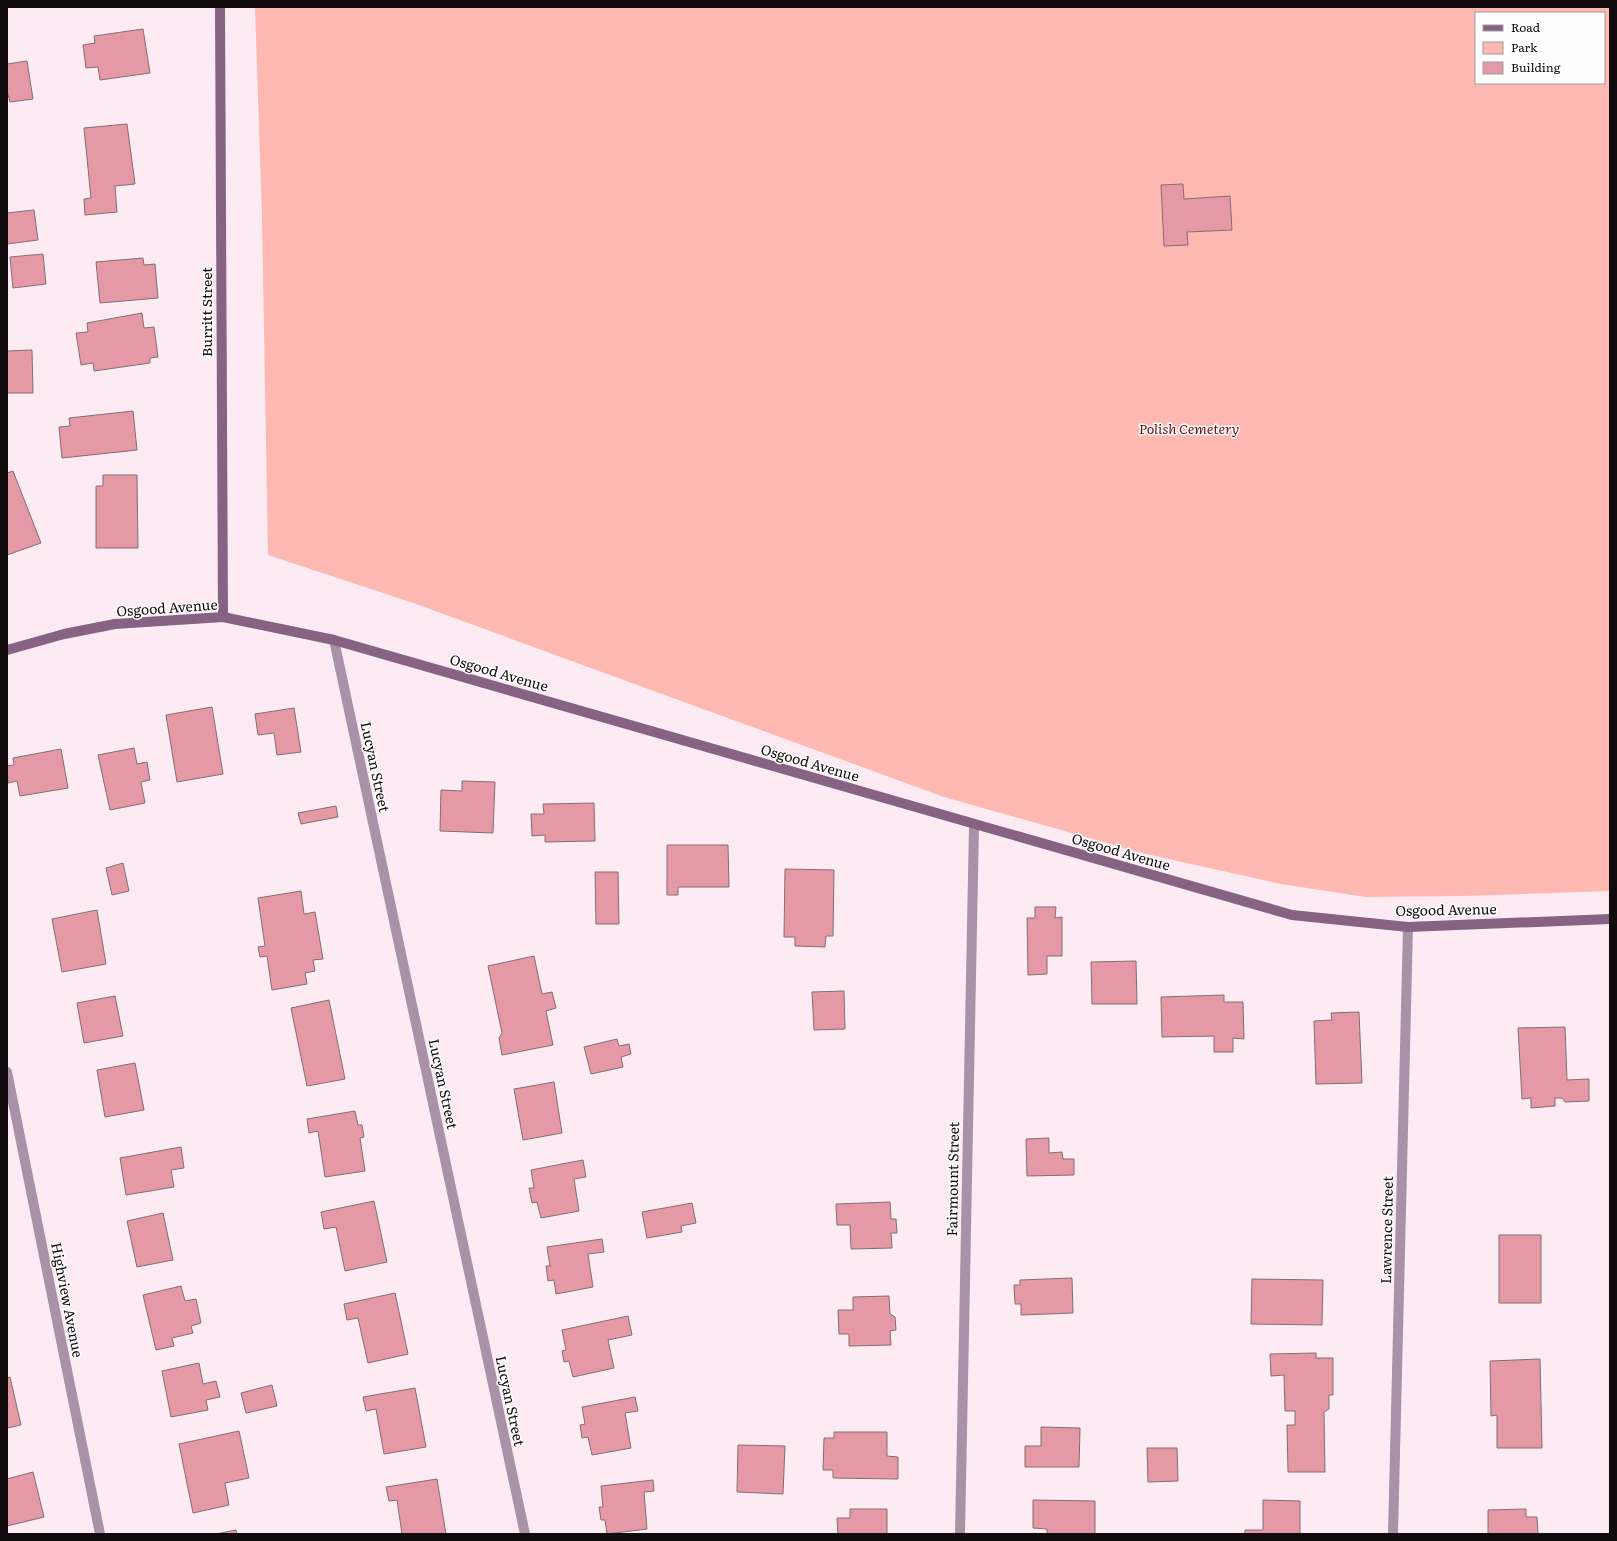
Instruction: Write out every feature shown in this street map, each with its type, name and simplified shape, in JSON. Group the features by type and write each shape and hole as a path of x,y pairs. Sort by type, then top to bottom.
{"street":[{"name":"Burritt Street","path":"220,7 222,617"},
{"name":"Osgood Avenue","path":"7,650 64,634 115,624 222,617 334,640 974,825 1292,915 1408,927 1610,919"},
{"name":"Lucyan Street","path":"334,640 525,1534"},
{"name":"Fairmount Street","path":"960,1534 974,825"},
{"name":"Lawrence Street","path":"1394,1534 1408,927"},
{"name":"Highview Avenue","path":"7,1072 100,1534"}],"green space":[{"name":"Polish Cemetery","path":"255,7 1610,7 1610,891 1464,896 1366,897 1281,884 1142,853 944,797 416,604 268,555 262,217"}],"building":[{"path":"143,29 150,73 100,80 98,67 86,68 83,45 95,43 94,36"},
{"path":"27,61 33,99 10,102 7,91 7,64"},
{"path":"127,124 135,184 115,186 117,212 85,215 84,199 91,198 84,128"},
{"path":"1183,184 1184,199 1230,196 1232,230 1187,232 1188,245 1164,246 1161,185"},
{"path":"34,210 38,240 7,244 7,213"},
{"path":"43,254 46,284 13,288 10,257"},
{"path":"143,258 144,265 155,264 158,298 100,303 96,262"},
{"path":"142,313 144,328 154,327 158,357 150,358 150,363 94,371 93,363 81,365 76,333 88,332 87,323"},
{"path":"32,350 33,393 7,393 7,351"},
{"path":"133,411 137,450 62,458 59,427 70,426 69,418"},
{"path":"13,471 41,543 7,555 7,473"},
{"path":"103,475 137,475 138,548 96,548 96,486 103,486"},
{"path":"212,707 223,774 177,782 166,715"},
{"path":"294,708 301,752 277,755 274,733 258,735 255,714"},
{"path":"134,748 137,764 147,762 150,780 141,782 145,803 110,810 98,755"},
{"path":"61,749 68,788 20,796 17,781 8,783 7,766 14,765 13,758"},
{"path":"462,781 495,782 493,833 440,831 441,790 462,791"},
{"path":"594,803 595,841 545,842 545,835 532,836 531,814 544,814 543,804"},
{"path":"336,806 338,817 301,824 298,813"},
{"path":"667,845 728,845 729,887 678,887 678,895 667,895"},
{"path":"123,863 129,891 112,895 106,868"},
{"path":"785,869 834,870 833,936 826,936 825,947 795,946 795,937 784,937"},
{"path":"595,872 618,872 619,924 596,924"},
{"path":"301,891 304,914 315,912 323,959 313,960 315,971 305,973 307,984 272,990 267,956 260,957 258,947 265,946 258,898"},
{"path":"1035,907 1056,907 1055,918 1062,917 1062,956 1047,956 1047,974 1028,975 1027,918 1035,918"},
{"path":"97,910 106,964 62,972 52,919"},
{"path":"534,956 542,994 552,992 556,1008 546,1011 553,1045 502,1055 499,1038 502,1033 488,966"},
{"path":"1136,961 1137,1004 1092,1004 1091,962"},
{"path":"844,991 845,1029 814,1030 812,992"},
{"path":"1224,995 1224,1002 1243,1002 1244,1039 1233,1038 1233,1052 1214,1052 1214,1036 1162,1037 1161,997"},
{"path":"115,996 123,1036 84,1043 77,1003"},
{"path":"329,1000 345,1079 307,1086 291,1008"},
{"path":"1359,1012 1362,1083 1316,1084 1314,1021 1332,1020 1331,1013"},
{"path":"1565,1027 1567,1080 1589,1079 1589,1101 1565,1102 1562,1098 1555,1098 1555,1106 1531,1108 1531,1098 1522,1099 1518,1028"},
{"path":"617,1039 619,1046 629,1044 631,1054 621,1057 623,1067 591,1074 584,1047"},
{"path":"135,1063 144,1110 105,1117 97,1070"},
{"path":"554,1082 562,1133 523,1140 514,1089"},
{"path":"355,1111 358,1125 362,1125 364,1137 360,1138 365,1171 325,1177 318,1131 309,1133 307,1119"},
{"path":"1049,1138 1049,1153 1062,1152 1063,1159 1074,1159 1074,1175 1027,1176 1026,1139"},
{"path":"181,1147 184,1168 171,1170 174,1187 126,1195 120,1158"},
{"path":"583,1160 586,1177 574,1179 579,1211 541,1218 537,1202 532,1203 529,1188 534,1188 531,1170"},
{"path":"374,1201 387,1262 345,1271 336,1227 324,1229 321,1212"},
{"path":"890,1202 891,1219 896,1219 897,1233 891,1233 892,1248 851,1249 850,1225 837,1225 836,1204"},
{"path":"692,1203 696,1223 681,1226 682,1232 647,1238 642,1212"},
{"path":"163,1213 173,1260 137,1267 127,1221"},
{"path":"1499,1235 1541,1235 1541,1303 1499,1303"},
{"path":"602,1239 604,1252 588,1254 593,1287 556,1294 554,1280 548,1281 546,1266 550,1266 547,1247"},
{"path":"1072,1278 1073,1313 1021,1315 1021,1304 1015,1304 1014,1285 1020,1285 1020,1280"},
{"path":"1252,1279 1323,1280 1322,1325 1251,1324"},
{"path":"181,1286 185,1301 196,1299 201,1323 191,1326 193,1333 172,1338 174,1346 156,1350 143,1295"},
{"path":"395,1293 408,1354 368,1363 358,1318 347,1320 344,1304"},
{"path":"889,1296 890,1314 895,1317 896,1330 890,1331 891,1345 849,1346 849,1334 839,1334 838,1310 853,1310 853,1297"},
{"path":"628,1316 632,1335 608,1340 614,1368 573,1377 569,1361 564,1362 562,1351 566,1350 562,1330"},
{"path":"1316,1353 1316,1358 1333,1358 1333,1395 1329,1395 1329,1409 1324,1412 1325,1472 1288,1472 1287,1425 1295,1425 1295,1411 1285,1411 1284,1375 1271,1376 1270,1354"},
{"path":"1540,1359 1542,1448 1497,1448 1497,1415 1491,1416 1490,1361"},
{"path":"199,1363 203,1384 216,1381 220,1397 206,1400 208,1410 171,1417 162,1371"},
{"path":"10,1377 21,1425 7,1428 7,1378"},
{"path":"272,1385 277,1406 246,1413 241,1393"},
{"path":"415,1388 426,1447 384,1454 376,1409 366,1411 363,1397"},
{"path":"635,1397 638,1411 625,1413 631,1448 592,1455 588,1437 582,1438 580,1425 585,1424 582,1407"},
{"path":"1041,1427 1080,1428 1079,1467 1025,1467 1025,1446 1041,1446"},
{"path":"239,1431 249,1478 225,1483 229,1505 193,1513 179,1444"},
{"path":"834,1432 887,1432 887,1456 898,1457 898,1479 833,1478 833,1470 823,1470 824,1438 834,1438"},
{"path":"738,1445 785,1446 783,1494 737,1492"},
{"path":"1147,1448 1177,1448 1178,1481 1148,1482"},
{"path":"33,1472 44,1517 7,1526 7,1479"},
{"path":"437,1479 446,1534 402,1534 397,1500 389,1501 386,1487"},
{"path":"653,1480 654,1491 644,1492 647,1529 607,1534 605,1520 601,1520 599,1507 603,1507 601,1486"},
{"path":"1033,1500 1095,1501 1095,1534 1047,1534 1047,1529 1033,1528"},
{"path":"1263,1500 1300,1501 1300,1534 1245,1534 1245,1530 1263,1530"},
{"path":"850,1509 887,1509 887,1534 838,1534 837,1518 850,1518"},
{"path":"1526,1509 1526,1517 1537,1517 1538,1534 1488,1534 1488,1510"},
{"path":"236,1530 237,1534 216,1534"}]}
